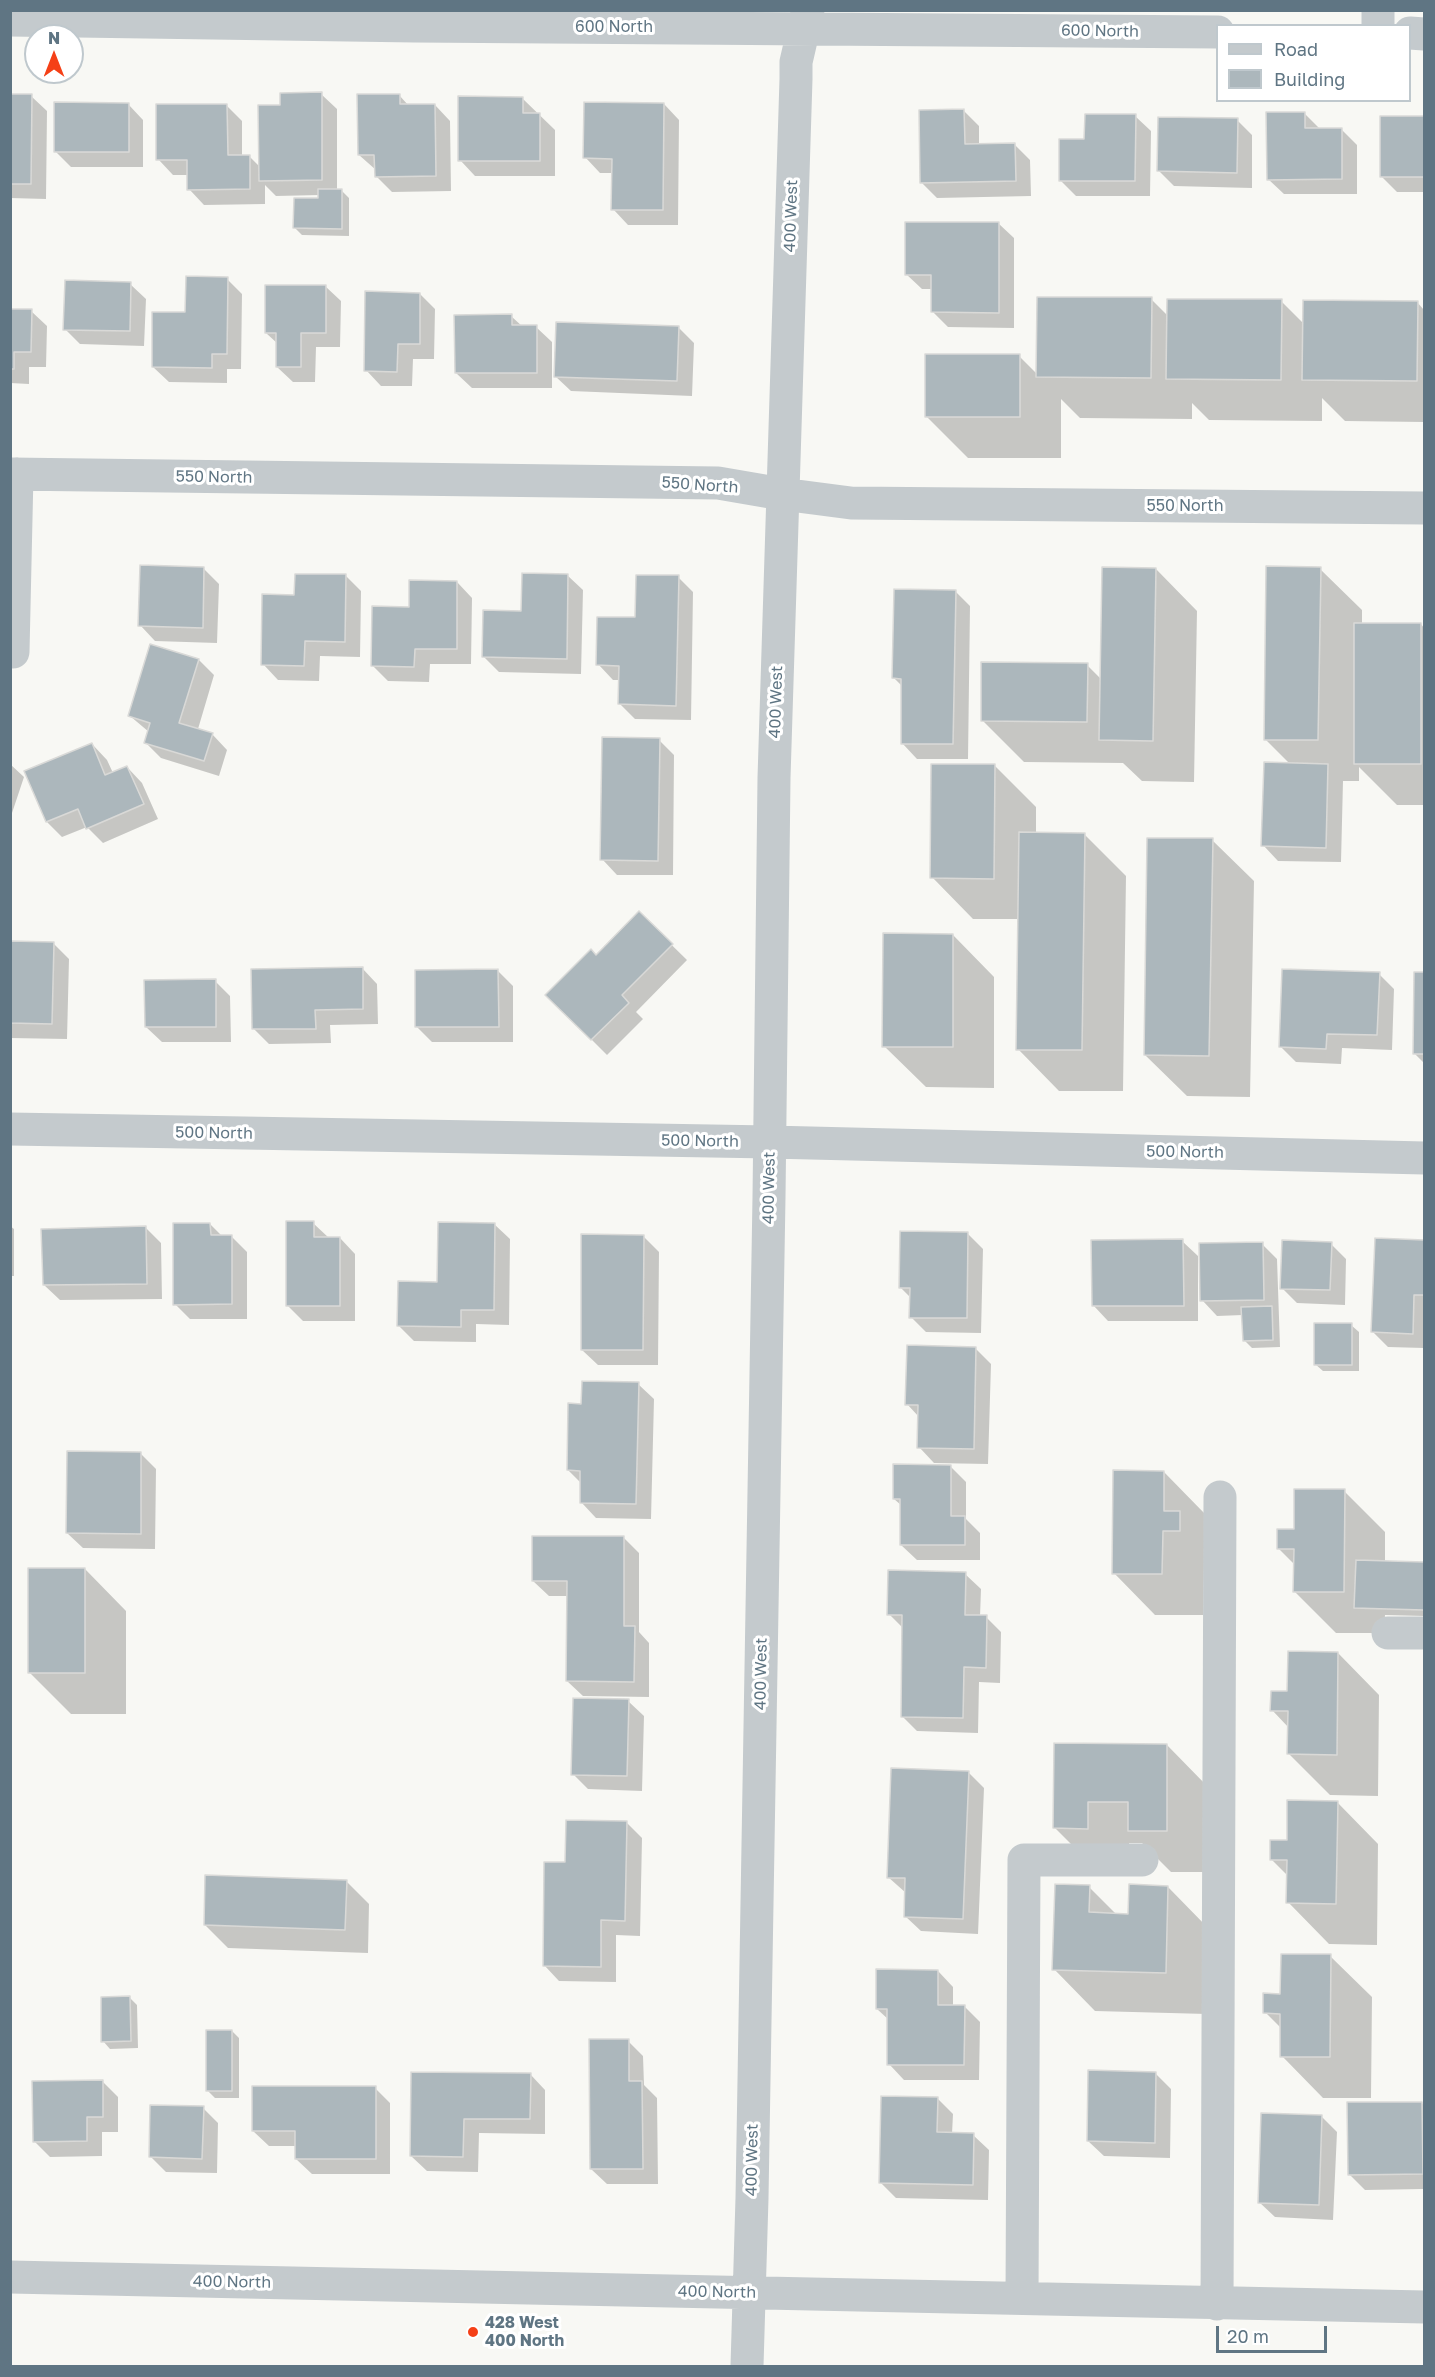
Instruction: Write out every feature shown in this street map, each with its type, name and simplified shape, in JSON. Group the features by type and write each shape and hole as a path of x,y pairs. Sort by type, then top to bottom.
{"street":[{"name":"600 North","path":"10,20 806,19 1216,32"},
{"name":"400 West","path":"747,2367 747,2293 752,2198 770,1142 774,778 795,80 796,62 806,19"},
{"name":"550 North","path":"14,474 718,483 851,503 1425,508"},
{"path":"14,474 14,652"},
{"name":"500 North","path":"10,1129 770,1142 1425,1158"},
{"path":"1217,2304 1220,1497"},
{"path":"1388,1633 1425,1633"},
{"path":"1022,2298 1024,1860 1142,1860"},
{"name":"400 North","path":"10,2277 1425,2307"}],"building":[{"path":"322,92 322,180 259,181 258,105 280,105 280,93"},
{"path":"10,94 32,94 31,184 10,184"},
{"path":"357,94 400,94 400,104 435,104 436,176 375,177 374,155 358,155"},
{"path":"458,96 523,97 523,113 540,113 540,161 458,161"},
{"path":"54,102 129,103 129,152 54,152"},
{"path":"584,102 664,103 663,210 611,210 612,159 583,158"},
{"path":"156,104 227,104 228,155 250,155 250,189 187,190 187,160 156,160"},
{"path":"964,109 965,144 1015,143 1016,181 920,183 919,110"},
{"path":"1266,112 1305,112 1305,128 1342,128 1342,179 1267,180"},
{"path":"1085,114 1136,114 1135,181 1059,181 1059,139 1084,139"},
{"path":"1380,116 1424,116 1424,177 1380,177"},
{"path":"1158,117 1238,118 1237,173 1157,171"},
{"path":"318,189 342,189 342,229 293,228 294,198 318,198"},
{"path":"905,222 999,222 999,313 931,312 931,275 905,275"},
{"path":"186,276 228,277 227,354 212,354 212,368 152,367 152,312 185,312"},
{"path":"65,280 131,282 130,331 63,330"},
{"path":"265,285 326,285 326,333 301,333 301,367 276,367 276,333 265,333"},
{"path":"365,291 420,293 420,344 398,344 397,372 364,371"},
{"path":"1037,297 1152,297 1151,378 1036,377"},
{"path":"1167,299 1282,299 1281,380 1166,379"},
{"path":"1303,300 1418,301 1417,381 1302,380"},
{"path":"10,309 32,309 31,352 14,352 14,369 10,369"},
{"path":"512,314 512,325 537,325 537,373 455,373 454,315"},
{"path":"556,322 679,326 677,381 554,377"},
{"path":"925,354 1020,354 1020,417 925,417"},
{"path":"140,565 204,567 203,628 138,626"},
{"path":"1266,566 1321,567 1318,740 1264,740"},
{"path":"1102,567 1156,568 1153,741 1099,740"},
{"path":"522,573 568,574 567,659 482,657 483,610 521,611"},
{"path":"295,574 346,574 345,642 305,641 304,666 261,665 262,594 294,595"},
{"path":"636,575 679,575 676,706 618,704 619,666 596,665 597,617 635,617"},
{"path":"409,580 457,581 457,649 415,649 414,667 371,666 372,606 409,607"},
{"path":"894,589 956,590 953,744 901,744 901,679 892,678"},
{"path":"1354,623 1421,623 1421,764 1354,764"},
{"path":"150,644 199,659 179,723 213,733 204,761 144,743 150,723 128,716"},
{"path":"981,662 1088,663 1087,722 981,721"},
{"path":"602,737 660,738 658,861 600,860"},
{"path":"92,743 105,775 127,766 144,804 86,829 78,809 46,822 24,771"},
{"path":"1264,762 1328,764 1326,848 1261,846"},
{"path":"931,764 995,764 994,879 930,878"},
{"path":"1019,832 1085,833 1082,1050 1016,1050"},
{"path":"1147,838 1213,838 1209,1056 1144,1055"},
{"path":"639,911 673,944 622,995 629,1003 591,1040 545,995 591,949 596,955"},
{"path":"883,933 953,934 953,1047 882,1047"},
{"path":"10,941 54,942 52,1024 10,1023"},
{"path":"363,967 363,1009 315,1010 316,1029 252,1029 251,969"},
{"path":"498,969 499,1027 415,1027 415,970"},
{"path":"1282,969 1380,972 1377,1035 1327,1034 1326,1049 1279,1047"},
{"path":"1414,972 1424,972 1424,1054 1413,1054"},
{"path":"216,979 216,1027 145,1027 144,980"},
{"path":"286,1221 314,1221 314,1237 340,1237 340,1306 286,1306"},
{"path":"438,1222 495,1223 494,1310 461,1310 461,1327 397,1326 398,1281 437,1282"},
{"path":"173,1223 210,1223 211,1235 232,1235 232,1304 173,1305"},
{"path":"146,1226 147,1284 43,1285 41,1229"},
{"path":"900,1231 968,1232 967,1318 909,1318 910,1288 899,1288"},
{"path":"581,1234 644,1235 643,1350 581,1350"},
{"path":"1375,1238 1424,1240 1424,1295 1414,1295 1413,1334 1371,1332"},
{"path":"1183,1239 1184,1306 1092,1306 1091,1240"},
{"path":"1282,1240 1332,1242 1330,1290 1280,1289"},
{"path":"1263,1242 1264,1300 1200,1301 1199,1243"},
{"path":"1272,1306 1273,1340 1243,1341 1241,1307"},
{"path":"1314,1323 1352,1323 1352,1365 1314,1365"},
{"path":"907,1345 976,1347 974,1449 917,1448 918,1405 905,1405"},
{"path":"582,1381 639,1382 636,1504 580,1503 580,1471 567,1470 568,1403 581,1404"},
{"path":"67,1451 141,1452 141,1534 66,1533"},
{"path":"893,1464 951,1465 951,1516 965,1516 965,1545 900,1545 900,1499 893,1499"},
{"path":"1113,1470 1164,1471 1164,1511 1180,1511 1180,1531 1163,1531 1162,1574 1112,1574"},
{"path":"1294,1489 1345,1489 1344,1592 1293,1592 1294,1549 1277,1549 1277,1529 1294,1529"},
{"path":"532,1536 624,1536 624,1626 635,1626 634,1682 566,1681 567,1581 532,1581"},
{"path":"1356,1560 1424,1562 1424,1610 1354,1608"},
{"path":"28,1568 85,1568 85,1673 28,1673"},
{"path":"888,1570 966,1572 965,1615 987,1615 986,1668 964,1667 963,1718 901,1717 902,1615 887,1615"},
{"path":"1288,1651 1338,1652 1337,1755 1287,1754 1288,1711 1270,1711 1271,1691 1287,1691"},
{"path":"573,1698 629,1699 627,1776 571,1775"},
{"path":"1054,1743 1167,1744 1167,1831 1128,1831 1128,1802 1088,1802 1088,1829 1053,1828"},
{"path":"891,1768 969,1771 963,1919 904,1917 905,1878 887,1878"},
{"path":"1287,1800 1338,1801 1336,1904 1286,1903 1287,1860 1270,1860 1270,1840 1287,1840"},
{"path":"566,1820 627,1821 625,1921 601,1920 601,1967 543,1966 544,1862 565,1862"},
{"path":"205,1875 347,1880 345,1930 204,1925"},
{"path":"1055,1884 1090,1885 1089,1912 1128,1914 1129,1884 1168,1886 1166,1973 1052,1970"},
{"path":"1281,1954 1331,1954 1330,2057 1280,2057 1280,2014 1263,2013 1263,1993 1280,1994"},
{"path":"876,1969 938,1970 938,2005 965,2005 964,2065 887,2065 887,2009 876,2009"},
{"path":"130,1996 131,2041 101,2042 101,1997"},
{"path":"206,2030 232,2030 232,2091 206,2091"},
{"path":"589,2039 629,2039 629,2081 642,2081 643,2169 590,2169"},
{"path":"1088,2070 1156,2072 1155,2143 1087,2141"},
{"path":"411,2072 531,2073 530,2119 464,2119 463,2157 410,2156"},
{"path":"103,2080 103,2117 87,2117 87,2141 33,2142 32,2081"},
{"path":"252,2086 376,2086 376,2159 295,2159 295,2131 252,2131"},
{"path":"881,2096 938,2097 937,2132 974,2133 973,2185 879,2183"},
{"path":"1347,2102 1422,2102 1423,2174 1348,2175"},
{"path":"150,2105 204,2106 202,2159 149,2157"},
{"path":"1261,2113 1322,2115 1319,2205 1258,2203"}],"place":[{"name":"428 West 400 North","path":"473,2332"}]}
